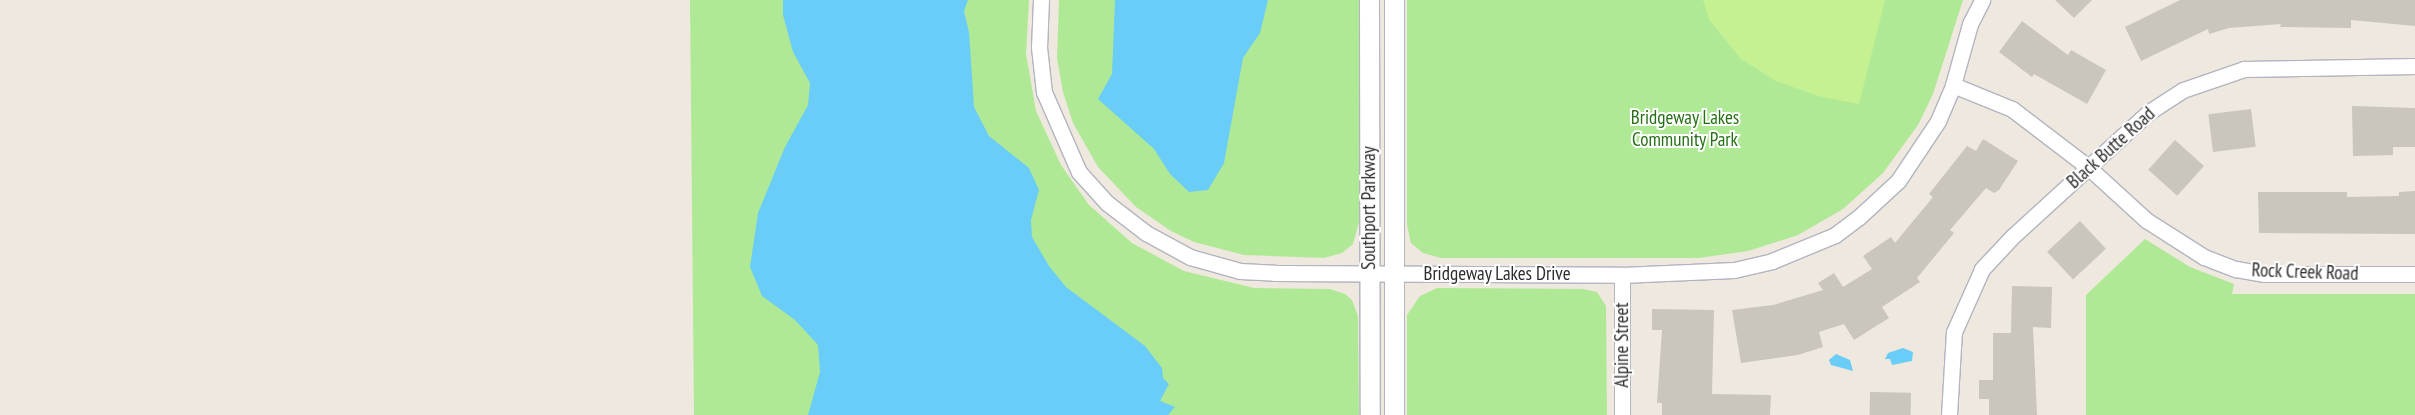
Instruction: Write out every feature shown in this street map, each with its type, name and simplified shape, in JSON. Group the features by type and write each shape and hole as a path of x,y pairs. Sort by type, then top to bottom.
{"street":[{"name":"Bridgeway Lakes Drive","path":"1041,0 1039,47 1044,92 1079,172 1107,203 1146,233 1190,257 1214,265 1275,273 1622,275 1734,270 1772,262 1834,235 1877,202 1898,181 1938,121 1953,85 1970,24 1982,0"},
{"name":"Southport Parkway","path":"1369,0 1370,415"},
{"name":"Southport Parkway","path":"1394,0 1394,415"},
{"name":"Black Butte Road","path":"1949,415 1954,332 1982,269 2013,236 2149,112 2183,90 2213,77 2244,69 2278,66 2415,66"},
{"name":"Rock Creek Road","path":"1953,85 2012,109 2088,167 2175,242 2204,257 2236,268 2280,274 2415,274"},
{"name":"Alpine Street","path":"1622,275 1622,415"}],"green space":[{"path":"690,0 1029,0 1026,54 1036,111 1061,165 1089,205 1132,243 1184,271 1254,288 1330,289 1345,294 1352,300 1358,316 1359,415 694,415"},
{"path":"1059,0 1359,0 1359,222 1353,244 1342,253 1324,258 1244,255 1194,242 1171,231 1136,207 1098,167 1073,123 1063,92 1057,58"},
{"name":"Bridgeway Lakes Community Park","path":"1407,0 1963,0 1933,94 1918,125 1883,173 1843,209 1798,235 1748,251 1699,258 1441,258 1423,253 1411,243 1407,225"},
{"path":"1703,0 1885,0 1859,104 1818,96 1776,81 1741,59 1710,21"},
{"path":"2145,239 2190,267 2234,284 2232,294 2415,294 2415,415 2086,415 2086,295"},
{"path":"1437,288 1583,289 1597,292 1606,306 1607,415 1407,415 1407,315 1420,296"}],"water":[{"path":"783,0 968,0 964,11 969,32 974,107 989,136 1029,168 1039,190 1031,220 1032,237 1049,266 1066,287 1145,346 1162,368 1163,378 1169,384 1160,401 1175,407 1168,415 808,415 820,372 818,345 795,320 762,296 750,267 758,213 785,147 808,105 810,83 793,52 783,15"},
{"path":"1115,0 1268,0 1260,33 1243,58 1224,163 1208,190 1189,192 1170,174 1154,149 1098,99 1112,74"},
{"path":"1903,348 1913,352 1912,361 1892,365 1890,359 1885,359 1888,353"},
{"path":"1836,354 1850,360 1853,371 1831,365 1829,360"}],"building":[{"path":"2055,0 2092,0 2074,18"},
{"path":"2180,0 2415,0 2415,26 2351,20 2351,28 2280,27 2281,24 2229,28 2209,34 2208,29 2141,61 2125,27"},
{"path":"2022,21 2068,55 2071,50 2106,70 2087,104 2034,74 2032,77 1999,52"},
{"path":"2352,106 2415,108 2415,147 2393,147 2393,155 2353,156"},
{"path":"2251,109 2256,147 2213,152 2208,114"},
{"path":"1983,139 2018,161 1999,190 1994,193 1986,188 1950,230 1954,233 1917,278 1920,282 1882,307 1889,318 1854,340 1844,324 1819,332 1823,347 1798,355 1741,363 1732,310 1773,305 1823,290 1818,283 1834,273 1843,287 1872,269 1863,256 1891,237 1895,243 1933,197 1929,194 1967,146 1976,151"},
{"path":"2175,140 2204,166 2177,196 2148,170"},
{"path":"2415,191 2415,234 2259,233 2258,192 2347,192 2347,197 2399,196 2399,192"},
{"path":"2080,221 2106,249 2073,279 2047,252"},
{"path":"2012,286 2052,287 2051,328 2033,327 2037,415 1989,415 1989,399 1979,399 1979,380 1993,380 1993,333 2011,333"},
{"path":"1652,309 1714,310 1712,394 1771,395 1770,415 1662,415 1662,403 1657,403 1662,330 1652,330"},
{"path":"1870,392 1911,393 1911,415 1870,415"}]}
